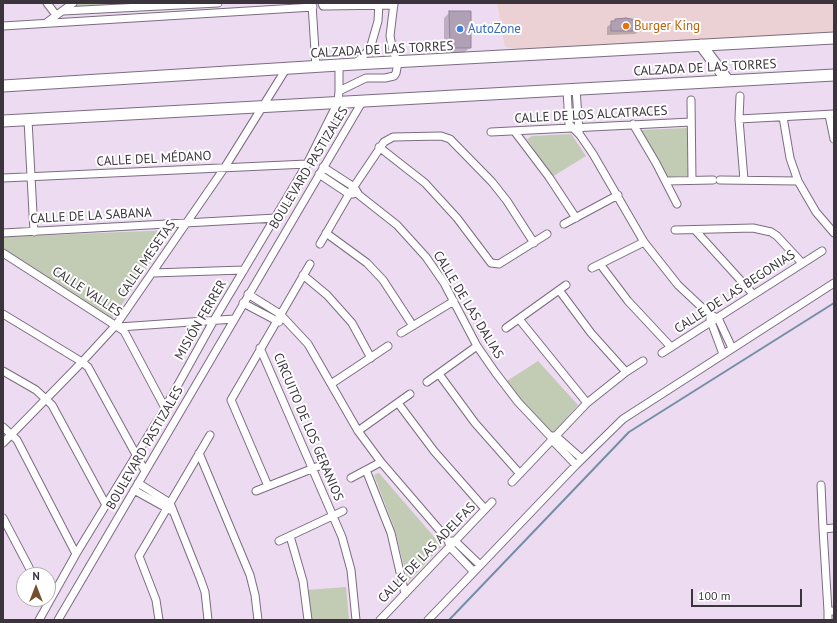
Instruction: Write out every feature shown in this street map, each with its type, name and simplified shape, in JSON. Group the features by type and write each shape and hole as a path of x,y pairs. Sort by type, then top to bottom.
{"main road":[{"name":"CALZADA DE LAS TORRES","path":"3,86 355,64 398,63 834,38"},
{"path":"701,45 728,81"},
{"name":"CALZADA DE LAS TORRES","path":"3,121 834,75"}],"street":[{"path":"47,3 60,13 217,3"},
{"path":"45,24 73,3"},
{"path":"322,3 323,6 394,4 390,36 393,51 398,63 396,73 394,76 385,78 366,78 339,91"},
{"path":"355,64 370,49 378,21 379,4"},
{"path":"4,24 45,24 312,5 316,67"},
{"name":"MISIÓN FERRER","path":"56,587 165,408 214,320 307,164 338,102 339,66"},
{"name":"CALLE MESETAS","path":"3,443 118,326 152,273 225,167 286,69"},
{"path":"572,90 568,122 577,131 618,195 644,242 678,284 710,319 723,354"},
{"path":"740,96 739,119 744,180"},
{"path":"691,100 692,180"},
{"name":"BOULEVARD PASTIZALES","path":"58,620 362,102"},
{"path":"739,119 832,114 834,139"},
{"path":"783,117 790,158 798,181 816,212 834,233"},
{"path":"28,120 34,232"},
{"name":"CALLE DE LOS ALCATRACES","path":"491,132 577,131 633,124 691,122"},
{"path":"633,124 666,181 677,204"},
{"path":"515,132 549,177 576,218"},
{"path":"320,244 349,194 379,147 388,138 446,136 492,182 507,201 534,243"},
{"path":"379,147 425,183 457,218 491,263 499,264 546,234"},
{"name":"CALLE DEL MÉDANO","path":"3,178 307,164"},
{"name":"CALLE DE LAS DALIAS","path":"323,167 354,187 359,195 397,224 426,257 454,301 477,346 518,402 579,462"},
{"path":"319,174 349,194 359,195"},
{"path":"666,181 798,181"},
{"path":"564,224 618,195"},
{"name":"CALLE DE LA SABANA","path":"3,233 276,218"},
{"path":"675,230 753,228 771,232 777,236 802,263"},
{"path":"695,230 754,294"},
{"path":"326,233 367,263 383,280 413,326"},
{"path":"592,268 644,242"},
{"name":"CALLE DE LAS BEGONIAS","path":"718,318 822,251"},
{"name":"CALLE VALLES","path":"3,253 124,331 165,408"},
{"name":"CIRCUITO DE LOS GERANIOS","path":"268,486 231,400 310,264"},
{"path":"600,264 628,301 671,347"},
{"path":"152,273 244,270"},
{"path":"303,275 327,295 352,322 371,358"},
{"path":"428,620 579,462 623,419 834,283"},
{"path":"506,328 566,285"},
{"path":"559,290 591,333 626,372"},
{"path":"248,294 280,314 308,344 358,431 381,462 474,572"},
{"path":"401,333 454,301"},
{"path":"243,303 276,321 287,323"},
{"path":"3,314 82,362 92,373 145,471"},
{"path":"710,319 718,318 732,348"},
{"path":"118,326 234,319"},
{"path":"519,319 587,403"},
{"name":"CALLE DE LAS BEGONIAS","path":"662,353 710,319"},
{"path":"331,384 388,346"},
{"path":"427,382 477,346"},
{"name":"CIRCUITO DE LOS GERANIOS","path":"260,348 313,469 348,554 354,590 356,620"},
{"path":"512,482 553,437 587,403 626,372 643,361"},
{"path":"3,371 47,399 56,412 106,505"},
{"path":"439,374 475,423 520,474"},
{"path":"358,431 410,394"},
{"path":"398,403 434,451 485,510"},
{"path":"3,427 12,434 21,448 76,554"},
{"path":"159,620 156,600 139,556 210,435"},
{"path":"199,453 250,575 255,595 258,620"},
{"path":"351,478 381,462"},
{"path":"256,491 324,464"},
{"path":"366,470 391,533 405,594"},
{"path":"138,483 169,507 200,578 207,605 208,620"},
{"path":"821,485 823,529 831,611 828,620"},
{"path":"134,490 169,507"},
{"name":"CALLE DE LAS ADELFAS","path":"380,620 451,543 492,502"},
{"path":"279,541 343,511"},
{"path":"3,518 29,567"},
{"path":"823,529 834,528"},
{"path":"290,536 302,581 308,620"},
{"path":"451,543 480,565"},
{"name":"MISIÓN FERRER","path":"40,620 45,607"}],"shaded area":[{"path":"497,3 834,3 834,32 532,51 505,47"}],"green space":[{"path":"78,3 169,3 72,8"},
{"path":"687,128 688,178 669,179 641,130"},
{"path":"571,134 586,156 552,177 527,139 532,136"},
{"path":"172,230 112,319 3,251 3,237"},
{"path":"538,361 578,405 553,433 527,407 507,381"},
{"path":"379,473 442,546 408,582 394,527 374,475"},
{"path":"346,587 349,620 310,620 307,590"}],"building":[{"name":"AutoZone","path":"449,11 471,11 471,48 450,48"},
{"name":"Burger King","path":"626,18 641,21 641,31 611,31 611,21"}],"waterway":[{"path":"449,620 629,432 834,303"}],"place":[{"name":"Burger King","path":"626,26"},
{"name":"AutoZone","path":"460,29"}]}
